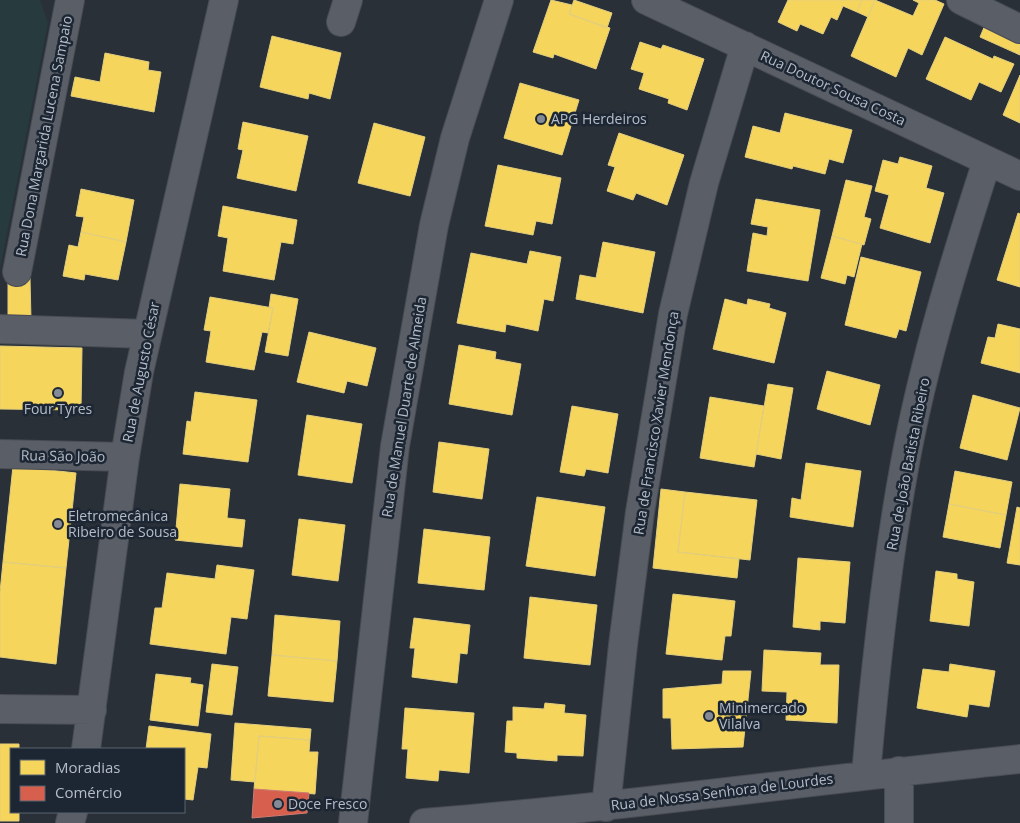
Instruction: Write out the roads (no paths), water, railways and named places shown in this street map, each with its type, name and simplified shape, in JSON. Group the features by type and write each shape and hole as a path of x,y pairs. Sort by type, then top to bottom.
{"street":[{"name":"Rua Dona Margarida Lucena Sampaio","path":"17,272 70,0"},
{"name":"Rua de Augusto César","path":"86,748 125,457 147,334 224,0"},
{"name":"Rua de Manuel Duarte de Almeida","path":"353,823 394,456 416,321 434,225 455,138 499,0"},
{"name":"Rua Doutor Sousa Costa","path":"646,0 1020,176"},
{"path":"961,0 1020,29"},
{"name":"Rua de Francisco Xavier Mendonça","path":"606,807 623,645 640,512 673,314 704,183 745,46"},
{"name":"Rua de João Batista Ribeiro","path":"866,775 876,656 905,463 926,368 954,261 987,161"},
{"path":"0,329 147,334"},
{"name":"Rua São João","path":"0,454 125,457"},
{"path":"0,709 92,710"},
{"name":"Rua de Nossa Senhora de Lourdes","path":"424,823 606,807 1020,758"},
{"path":"899,771 899,823"}],"place":[{"name":"APG Herdeiros","path":"541,119"},
{"name":"Four Tyres","path":"58,393"},
{"name":"Eletromecânica Ribeiro de Sousa","path":"58,524"},
{"name":"Minimercado Vilalva","path":"709,716"},
{"name":"Doce Fresco","path":"278,804"}]}
